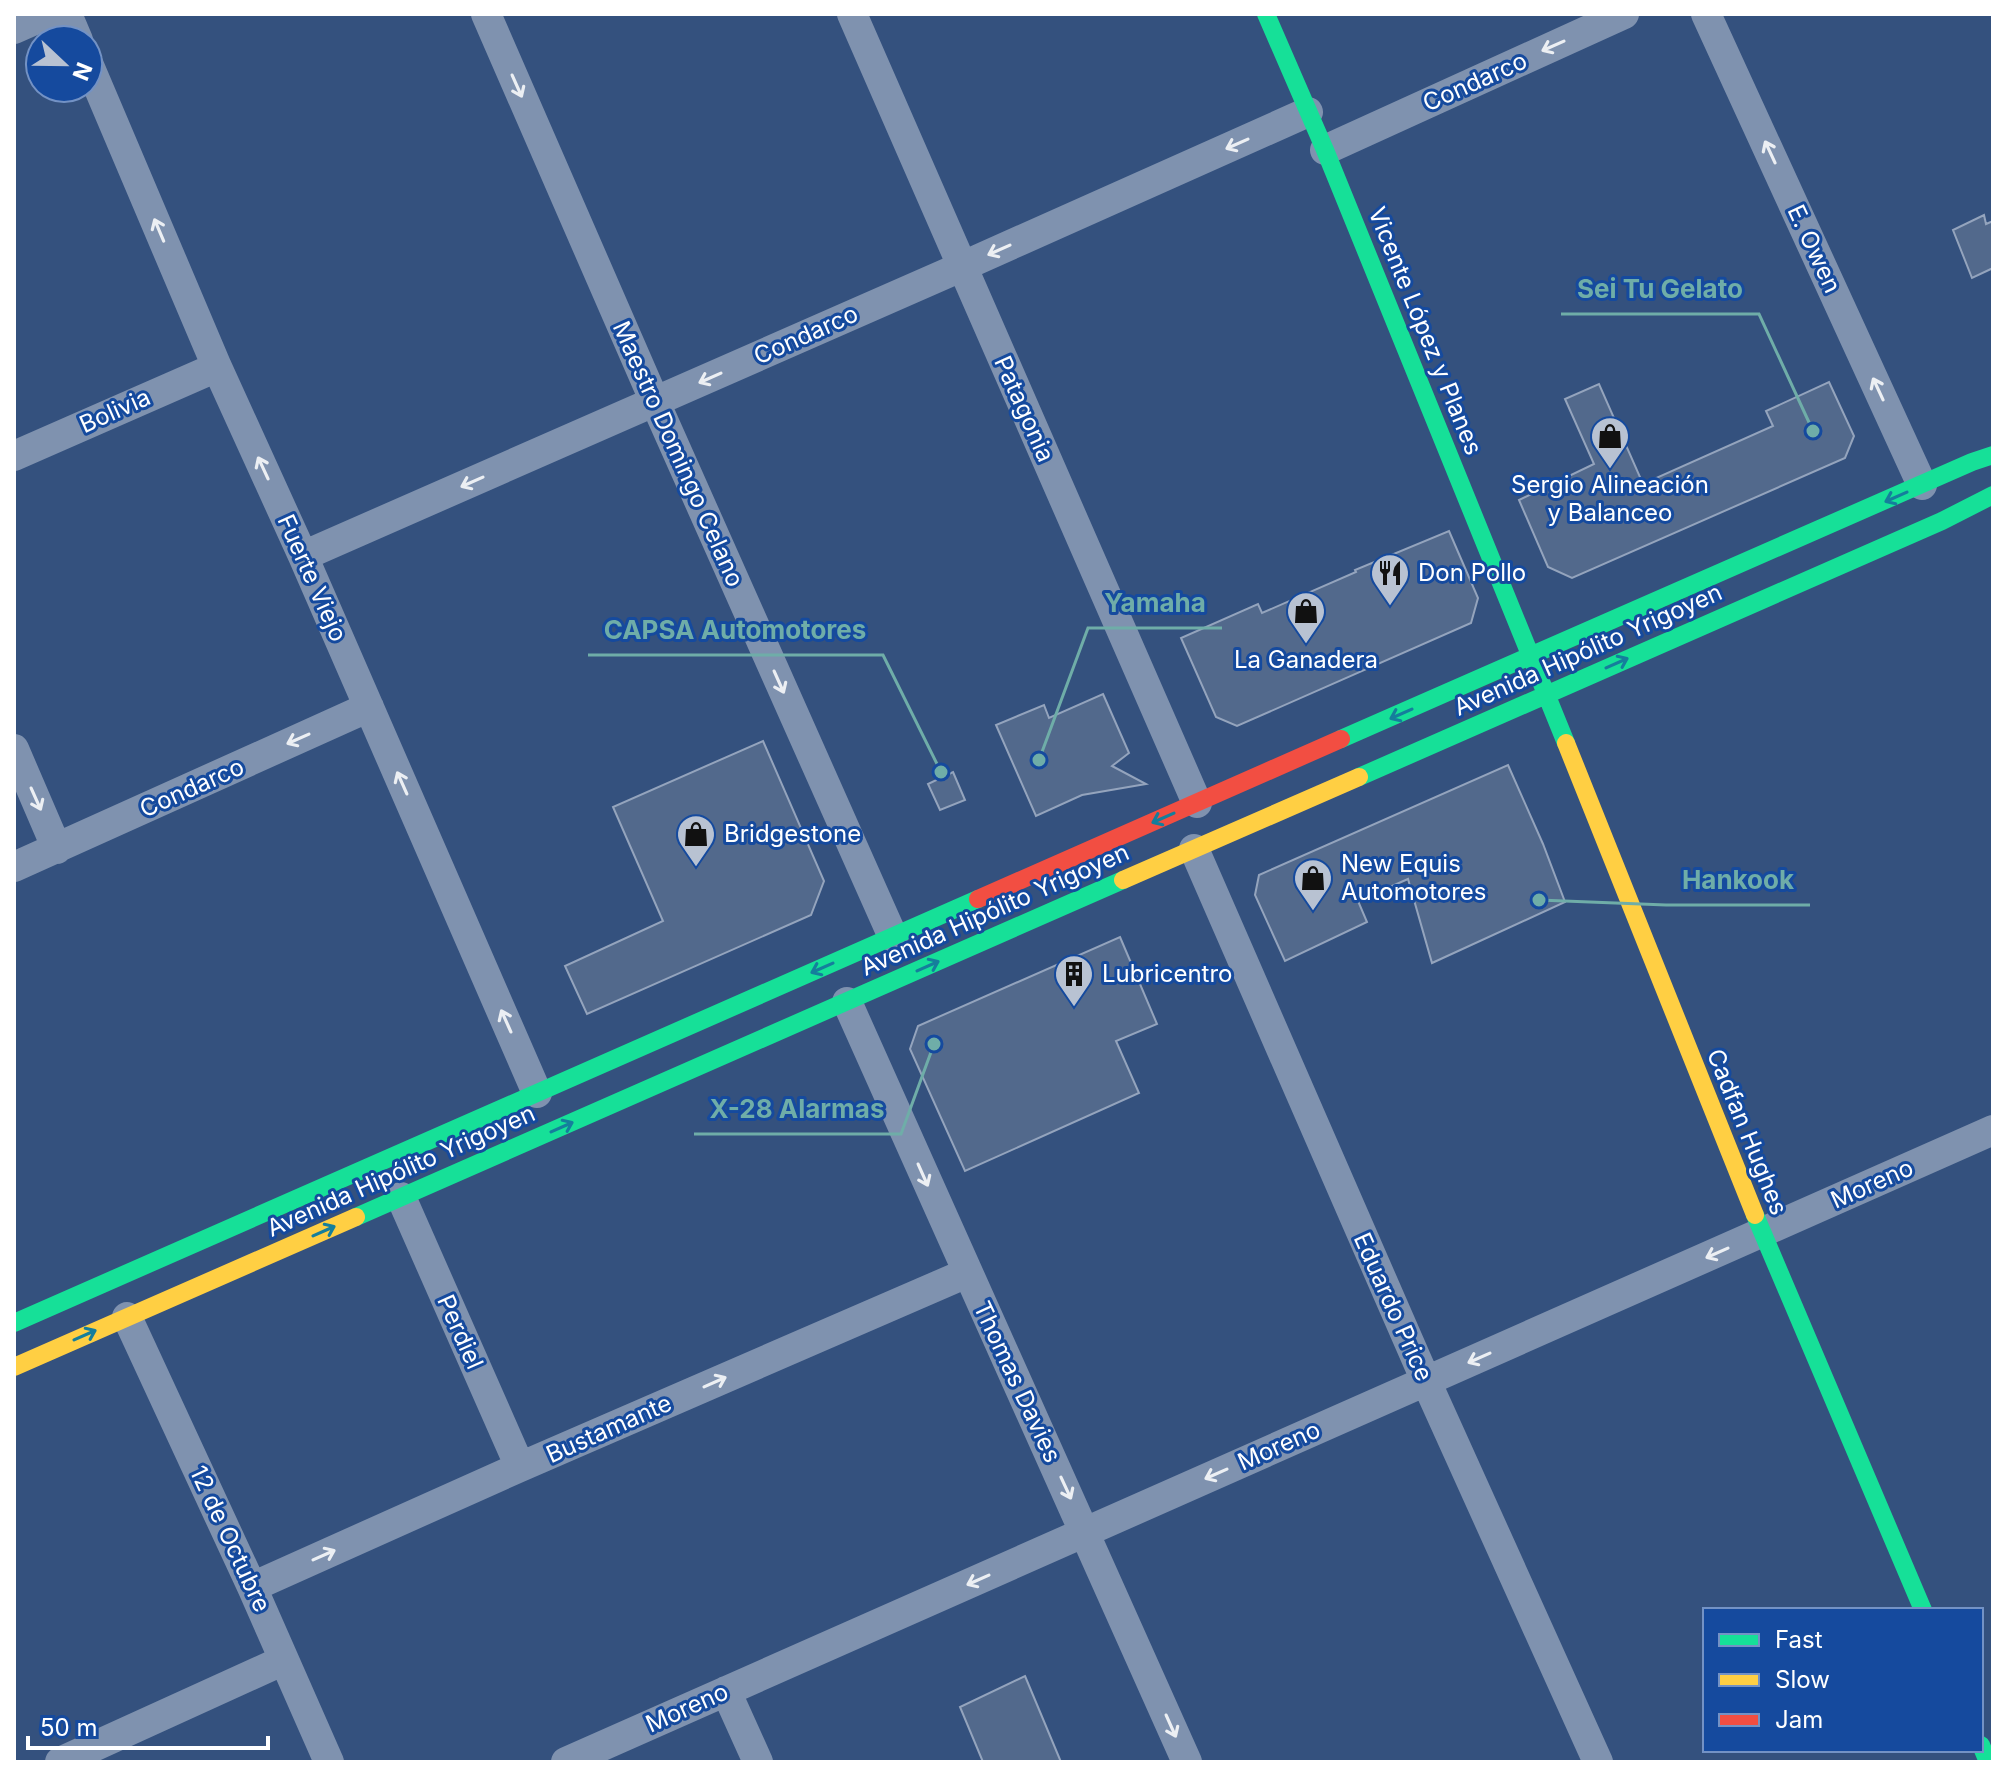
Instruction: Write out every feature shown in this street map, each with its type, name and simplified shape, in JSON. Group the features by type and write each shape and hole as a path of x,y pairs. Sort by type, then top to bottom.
{"main road":[{"name":"Vicente López y Planes","path":"1266,14 1325,150 1534,662"},
{"name":"Avenida Hipólito Yrigoyen","path":"14,1323 1197,803 1534,662 1993,455"},
{"name":"Avenida Hipólito Yrigoyen","path":"14,1367 1942,521 1993,495"},
{"name":"Cadfan Hughes","path":"1534,662 1762,1233 1922,1608"}],"street":[{"path":"14,29 48,14"},
{"name":"Maestro Domingo Celano","path":"486,14 893,937"},
{"name":"Patagonia","path":"852,14 1197,803"},
{"name":"Condarco","path":"1325,150 1624,14"},
{"name":"E. Owen","path":"1706,14 1922,485"},
{"name":"Fuerte Viejo","path":"104,101 217,367 303,556 537,1093"},
{"name":"Condarco","path":"303,556 1308,112"},
{"name":"Bolivia","path":"14,456 217,367"},
{"name":"Condarco","path":"14,867 369,707"},
{"path":"14,749 57,849"},
{"name":"Eduardo Price","path":"1194,849 1426,1381 1598,1762"},
{"name":"Thomas Davies","path":"847,1002 1187,1762"},
{"name":"Moreno","path":"566,1762 1993,1130"},
{"name":"Perdiel","path":"401,1197 520,1467"},
{"name":"Bustamante","path":"252,1587 967,1273"},
{"name":"12 de Octubre","path":"127,1317 329,1762"},
{"path":"60,1762 284,1660"},
{"path":"726,1691 758,1762"}],"building":[{"path":"1984,215 1986,224 1993,221 1993,268 1972,278 1953,230"},
{"path":"1829,382 1854,436 1845,458 1572,578 1548,567 1519,500 1594,464 1565,399 1599,384 1643,484 1773,426 1766,411"},
{"path":"1449,531 1478,598 1471,623 1237,726 1216,717 1181,638 1258,604 1262,613"},
{"path":"1103,694 1129,753 1112,766 1146,784 1082,795 1036,816 996,725 1044,705 1049,718"},
{"path":"763,741 824,881 811,915 587,1014 565,966 663,921 613,807"},
{"path":"1508,765 1565,902 1432,963 1408,879 1358,901 1367,922 1285,961 1255,895 1259,875"},
{"path":"953,772 965,800 940,810 928,784"},
{"path":"1120,937 1157,1024 1116,1041 1139,1093 965,1171 910,1049 918,1026"},
{"path":"1025,1676 1061,1762 983,1762 960,1707"}],"traffic: fast":[{"path":"1266,14 1325,150 1566,743"},
{"path":"1341,739 1993,455"},
{"path":"1359,777 1942,521 1993,495"},
{"path":"356,1217 1123,880"},
{"path":"14,1323 978,899"},
{"path":"1755,1215 1922,1608"},
{"path":"1983,1750 1988,1762"}],"traffic: slow":[{"path":"1566,743 1755,1215"},
{"path":"1123,880 1359,777"},
{"path":"14,1367 356,1217"}],"traffic: jam":[{"path":"978,899 1341,739"}],"place":[{"name":"Sei Tu Gelato","path":"1813,431"},
{"name":"Sergio Alineación y Balanceo","path":"1610,470"},
{"name":"Don Pollo","path":"1390,607"},
{"name":"La Ganadera","path":"1306,645"},
{"name":"Yamaha","path":"1039,760"},
{"name":"CAPSA Automotores","path":"941,772"},
{"name":"Bridgestone","path":"696,868"},
{"name":"Hankook","path":"1539,900"},
{"name":"New Equis Automotores","path":"1313,912"},
{"name":"Lubricentro","path":"1074,1008"},
{"name":"X-28 Alarmas","path":"934,1044"}]}
